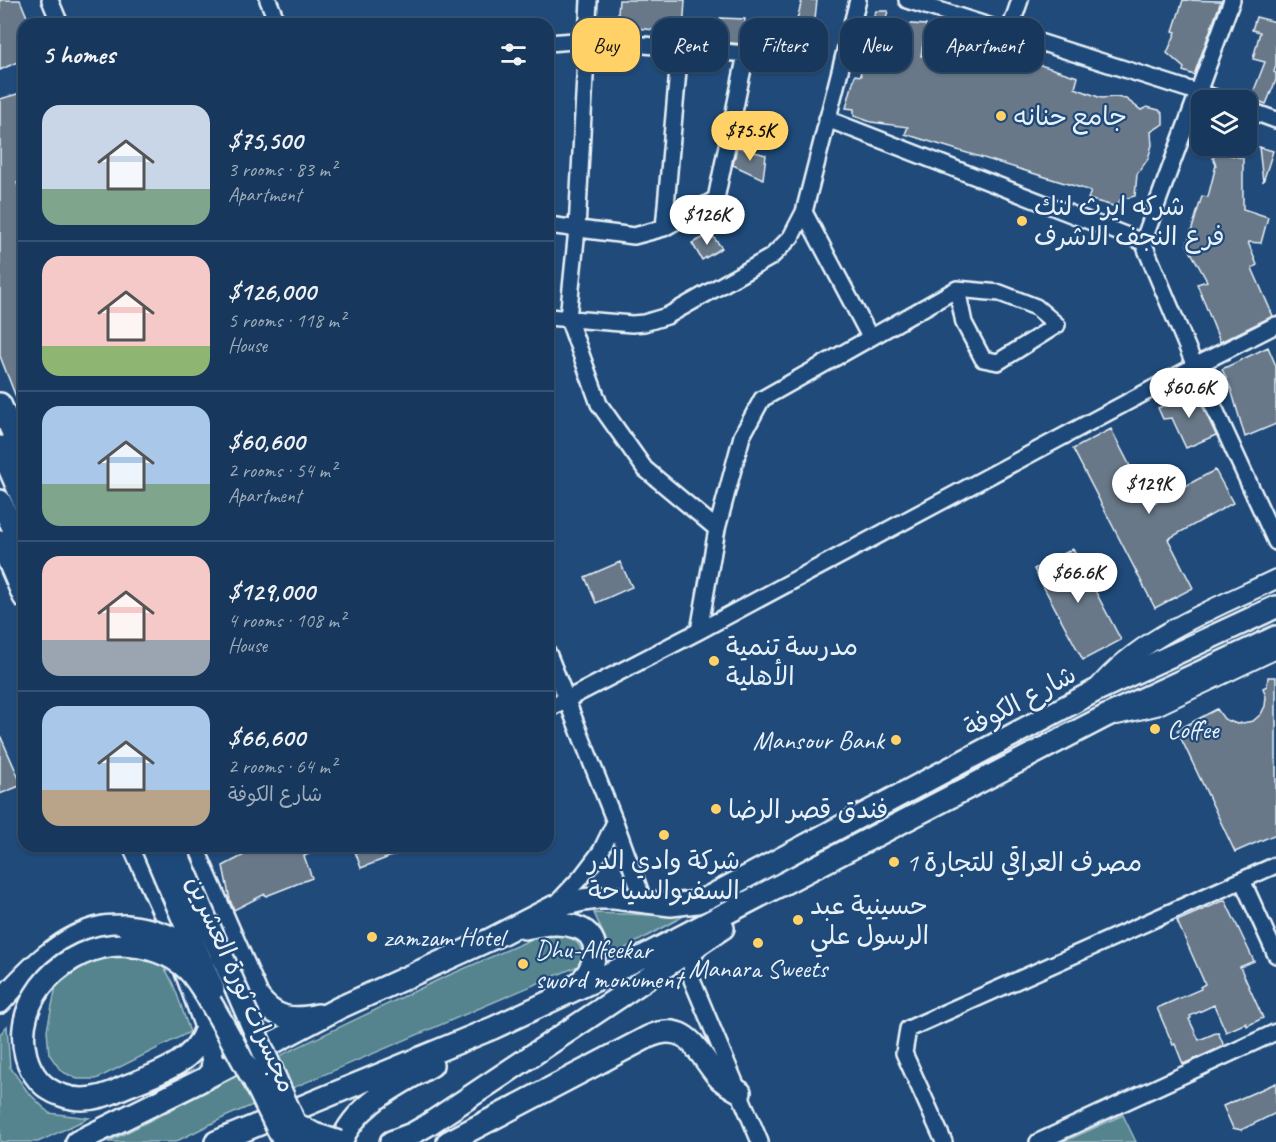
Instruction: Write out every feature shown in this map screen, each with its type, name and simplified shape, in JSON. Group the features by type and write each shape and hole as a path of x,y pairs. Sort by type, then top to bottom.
{"highway":[{"path":"0,404 18,444"},
{"path":"0,447 18,488"},
{"path":"0,501 18,538"},
{"path":"0,541 18,583"},
{"name":"شارع الكوفة","path":"491,939 553,907 583,900 614,898 671,905 697,902 709,897 1095,691 1276,607"},
{"name":"شارع الكوفة","path":"801,875 1106,716 1276,637"},
{"path":"137,852 164,912 206,1027 213,1060 212,1070 203,1080 192,1083 165,1077 148,1077"},
{"name":"مجسرات ثورة العشرين","path":"155,852 255,1085 284,1142"},
{"name":"مجسرات ثورة العشرين","path":"177,852 303,1142"},
{"path":"152,887 157,893 171,901 194,894 202,881 196,855"},
{"path":"196,855 258,997 268,1009 278,1015 306,1018 339,1008"},
{"path":"391,1142 426,1126 801,875"},
{"path":"216,1142 493,1028 617,970 801,875"},
{"path":"77,1142 203,1080 339,1008 517,929 554,924 578,927 585,931 595,945 595,961 580,983 552,1001"},
{"path":"0,1002 35,966 58,947 103,927 126,926 168,934 188,946 222,977 250,1019"},
{"path":"206,1027 199,1045 186,1058 168,1069 103,1096 83,1099 65,1096 42,1084 28,1062 24,1045 26,1017 32,1001 43,984 62,966 82,954 103,947 126,945 147,948 183,966 197,980 266,1103 282,1116 314,1134 340,1142 346,1128 368,1104 493,1028"},
{"path":"448,1142 657,1033 667,1032 686,1037 694,1043 722,1081 740,1092"}],"main road":[{"path":"1095,691 1121,663 1152,640 1276,579"},
{"path":"1106,716 1156,706 1276,649"}],"street":[{"path":"268,0 276,18"},
{"path":"588,18 589,0"},
{"path":"554,317 632,324 667,316 771,257 791,237 804,212 858,0"},
{"path":"907,0 964,18"},
{"path":"1014,18 1020,0"},
{"path":"1199,90 1232,0"},
{"path":"52,2 58,18"},
{"path":"554,43 572,41"},
{"path":"1044,43 1192,90"},
{"path":"554,226 634,236 664,228 716,200 746,54 728,52"},
{"path":"585,72 577,229 568,318 598,404 645,469 717,529"},
{"path":"664,228 678,72"},
{"path":"1191,111 1143,242 1195,366 1276,542"},
{"path":"1257,113 1276,120"},
{"path":"827,119 1143,242"},
{"path":"804,212 870,337"},
{"path":"699,631 717,529 742,436 762,399 957,289 1000,293 1036,307 1057,325 998,362 983,358 964,323 957,289"},
{"path":"554,706 1276,325"},
{"path":"554,668 644,902"},
{"path":"553,907 602,851 615,822"},
{"path":"944,1142 904,1053 908,1029 1276,865"},
{"path":"1242,880 1276,955"},
{"path":"706,940 696,950 691,960 692,980 760,1142"},
{"path":"1038,1142 1276,1032"}],"green space":[{"path":"594,913 684,916 613,955"},
{"path":"565,936 580,946 583,964 227,1116 175,1142 108,1142 225,1082 438,980 537,937"},
{"path":"111,957 147,957 157,961 168,973 190,1032 96,1079 77,1079 61,1071 49,1054 47,1030 56,986 86,964"},
{"path":"7,1026 10,1067 27,1091 49,1113 89,1118 38,1142 0,1142 0,1034"},
{"path":"1123,1115 1136,1142 1063,1142"}],"building":[{"path":"0,0 20,0 28,18 18,18 18,62 0,70"},
{"path":"619,0 685,0 684,18 652,18 652,30 640,28 640,18 618,18"},
{"path":"802,0 817,0 815,18 797,18"},
{"path":"1183,0 1221,1 1194,75 1183,71 1184,68 1167,53 1176,32 1173,31"},
{"path":"876,11 888,11 886,18 873,18"},
{"path":"1256,17 1276,22 1274,72 1276,80 1266,104 1257,100 1257,90 1254,90 1265,62 1253,59 1260,32 1252,30"},
{"path":"728,18 740,19 740,44 728,43"},
{"path":"912,24 924,25 921,56 924,55 924,72 1044,72 1044,66 1078,77 1075,88 1101,98 1126,99 1141,110 1147,107 1159,110 1163,114 1163,124 1151,132 1152,145 1148,159 1137,174 1135,196 1120,200 1117,207 1088,199 1091,191 905,134 908,127 871,122 854,116 854,109 846,108 855,75 861,76 860,72 912,72"},
{"path":"18,94 18,402 0,356 0,99"},
{"path":"737,147 766,155 763,179 733,165"},
{"path":"1259,147 1273,151 1263,182"},
{"path":"1214,156 1234,156 1243,158 1243,209 1268,217 1261,243 1248,242 1257,265 1252,268 1273,316 1220,342 1197,284 1207,281 1187,245 1202,196 1208,197 1216,165"},
{"path":"711,234 722,248 702,260 692,243"},
{"path":"1268,347 1276,366 1276,424 1245,437 1231,389 1222,369"},
{"path":"1196,392 1216,435 1186,448 1172,418 1163,419 1158,408"},
{"path":"1111,429 1150,505 1215,470 1233,503 1168,539 1193,588 1155,608 1073,449"},
{"path":"1073,549 1121,640 1083,660 1034,569"},
{"path":"620,562 632,587 596,603 585,577"},
{"path":"1268,677 1276,677 1276,834 1235,852 1177,730 1217,709 1224,719 1237,724 1253,721 1261,714 1265,706 1266,697 1263,688 1267,686"},
{"path":"0,735 18,776 18,787 0,794"},
{"path":"245,852 314,852 304,856 312,878 266,896 265,894 234,910 223,866 246,854"},
{"path":"355,852 402,852 361,868"},
{"path":"1225,900 1254,961 1240,967 1263,1018 1247,1026 1246,1023 1226,1032 1214,1005 1190,1016 1189,1019 1199,1040 1218,1032 1224,1046 1183,1064 1157,1008 1201,989 1200,987 1205,984 1177,921"},
{"path":"1276,1083 1276,1113 1241,1130 1233,1128 1223,1106"}],"place":[{"name":"جامع حنانه","path":"1001,116"},
{"name":"شركه ايرث لنك فرع النجف الاشرف","path":"1022,221"},
{"name":"مدرسة تنمية الأهلية","path":"714,661"},
{"name":"Coffee","path":"1155,729"},
{"name":"Mansour Bank","path":"896,740"},
{"name":"فندق قصر الرضا","path":"716,809"},
{"name":"شركة وادي الدر السفروالسياحة","path":"664,835"},
{"name":"مصرف العراقي للتجارة 1","path":"894,862"},
{"name":"حسينية عبد الرسول علي","path":"798,920"},
{"name":"zamzam Hotel","path":"372,937"},
{"name":"Manara Sweets","path":"758,943"},
{"name":"Dhu-Alfeekar sword monument","path":"523,964"}]}
